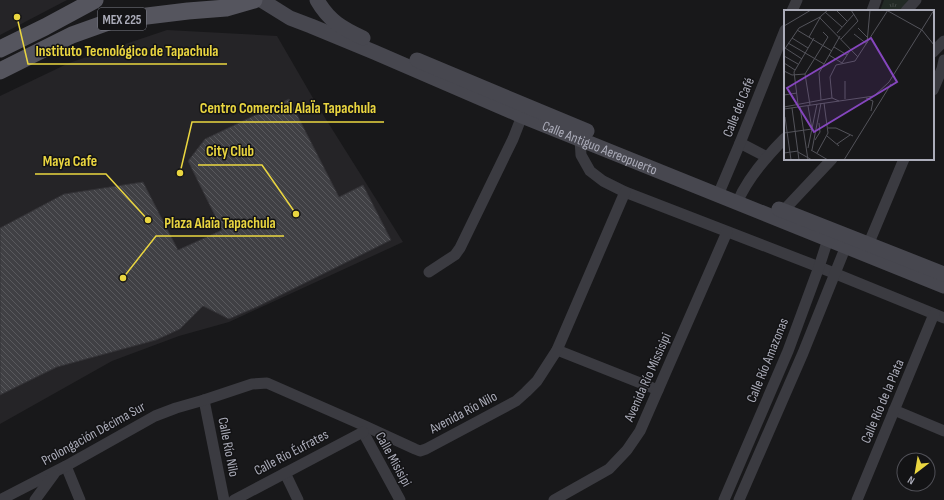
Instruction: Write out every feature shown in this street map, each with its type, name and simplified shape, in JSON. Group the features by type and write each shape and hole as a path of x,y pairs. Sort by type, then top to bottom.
{"main road":[{"name":"MEX 225","path":"0,49 95,0"},
{"name":"MEX 225","path":"0,71 72,35 114,20 226,8 254,0"},
{"name":"Calle Antiguo Aereopuerto","path":"261,0 290,18 374,52 522,116 582,134"},
{"name":"Calle Antiguo Aereopuerto","path":"317,0 328,16 342,28 363,38 582,134 848,242 942,275"}],"street":[{"path":"792,10 797,0"},
{"path":"872,10 876,0"},
{"path":"907,10 916,0"},
{"name":"Calle del Café","path":"720,190 784,33"},
{"path":"934,51 944,41"},
{"path":"934,88 944,60"},
{"path":"429,272 455,255 460,248 513,139 522,116"},
{"path":"582,134 580,155 590,171 604,181 625,192 819,267 939,316"},
{"path":"739,198 767,157 784,139"},
{"path":"740,143 767,157"},
{"path":"782,215 831,160"},
{"path":"866,249 904,160"},
{"name":"Avenida Río Nilo","path":"204,400 252,384 267,383 364,429 420,451 426,449 516,401 537,381 557,350 625,192"},
{"name":"Avenida Río Missisipi","path":"554,500 609,469 627,450 640,431 727,232"},
{"name":"Calle Río Amazonas","path":"724,500 788,351 819,267 829,234"},
{"name":"Calle Río Amazonas","path":"739,500 803,353 848,242"},
{"name":"Calle Río de la Plata","path":"857,500 894,410 939,316"},
{"path":"557,350 658,390"},
{"name":"Prolongación Décima Sur","path":"0,500 56,472 155,416 204,400"},
{"name":"Calle Río Nilo","path":"204,400 224,500"},
{"path":"894,410 944,431"},
{"name":"Calle Río Éufrates","path":"234,500 364,429"},
{"name":"Calle Misisipi","path":"364,429 400,500"},
{"path":"66,466 80,500"},
{"path":"35,500 56,472"},
{"path":"285,473 298,500"}],"shaded area":[{"path":"0,0 67,0 0,35"},
{"path":"167,30 277,36 317,105 403,242 229,322 179,336 112,361 0,424 0,96 69,63"}],"green space":[{"path":"884,0 909,0 900,10 880,10"}],"building":[{"path":"289,99 339,197 363,185 391,240 259,306 229,319 203,306 180,329 156,340 57,367 0,395 0,228 64,194 143,182 178,250 222,230 188,161 205,139"}],"place":[{"name":"Instituto Tecnológico de Tapachula","path":"17,17"},
{"name":"Centro Comercial AlaÏa Tapachula","path":"180,173"},
{"name":"City Club","path":"296,214"},
{"name":"Maya Cafe","path":"148,220"},
{"name":"Plaza Alaïa Tapachula","path":"123,278"}]}
